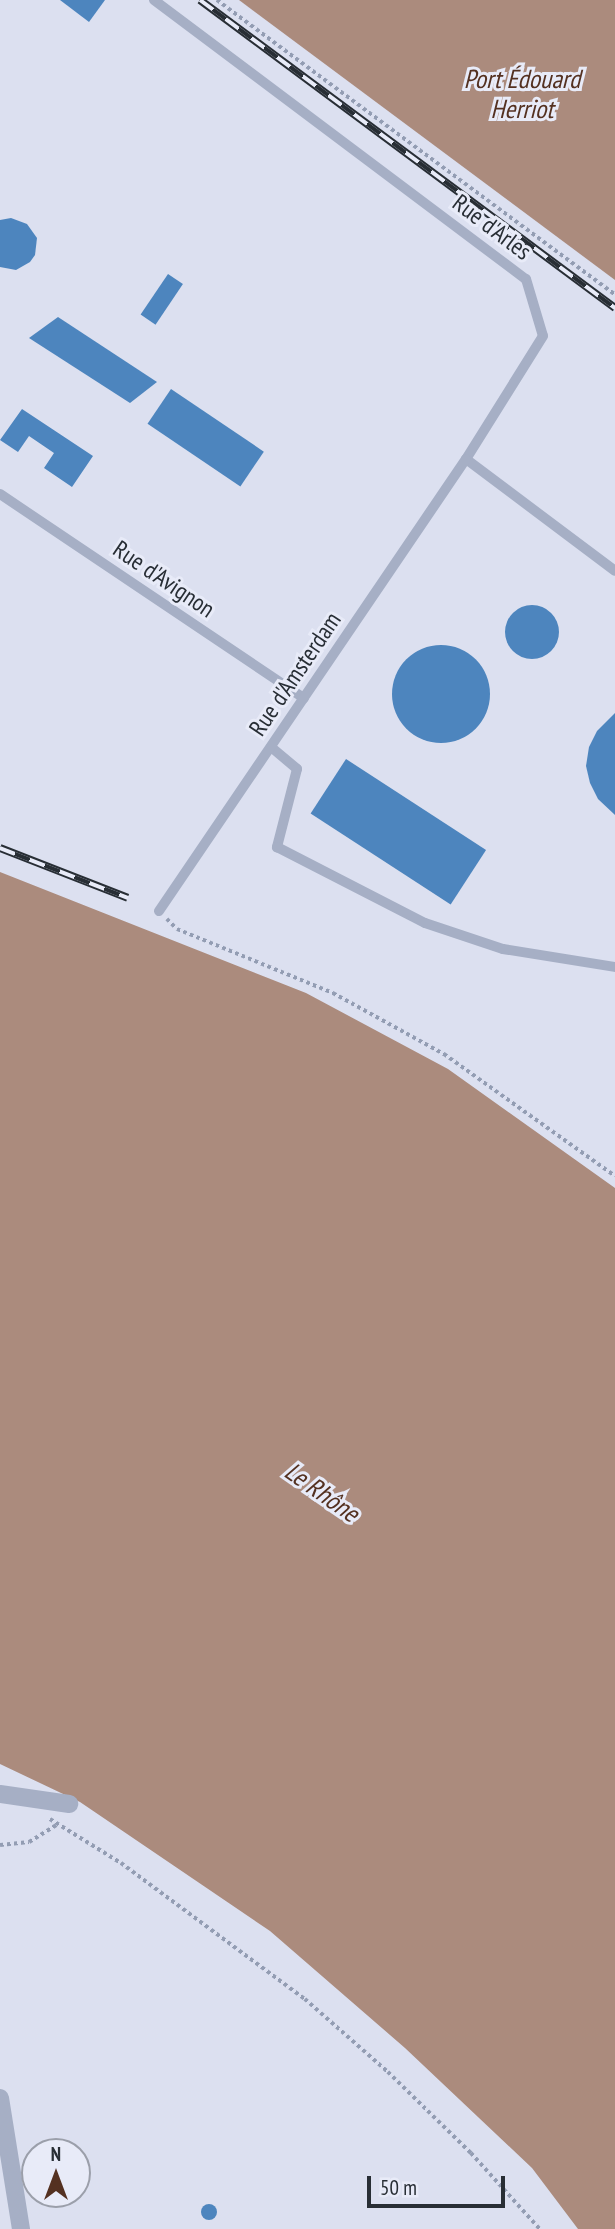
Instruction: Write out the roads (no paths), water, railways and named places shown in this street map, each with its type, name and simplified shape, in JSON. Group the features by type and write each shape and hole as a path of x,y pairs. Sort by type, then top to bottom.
{"street":[{"path":"0,1794 69,1804"},
{"path":"0,2098 21,2229"}],"lane":[{"name":"Rue d'Arles","path":"154,0 526,279 543,336 466,459"},
{"path":"466,459 615,571"},
{"name":"Rue d'Amsterdam","path":"159,911 466,459"},
{"name":"Rue d'Avignon","path":"0,494 304,698"},
{"path":"271,747 297,769 278,847 425,923 503,949 615,967"}],"water":[{"name":"Port Édouard Herriot","path":"239,0 615,0 615,280"},
{"name":"Le Rhône","path":"0,872 306,993 448,1069 615,1188 615,2229 578,2229 532,2168 405,2048 270,1931 80,1802 0,1764"}],"railway":[{"path":"200,0 615,308"},
{"path":"0,848 128,898"}]}
